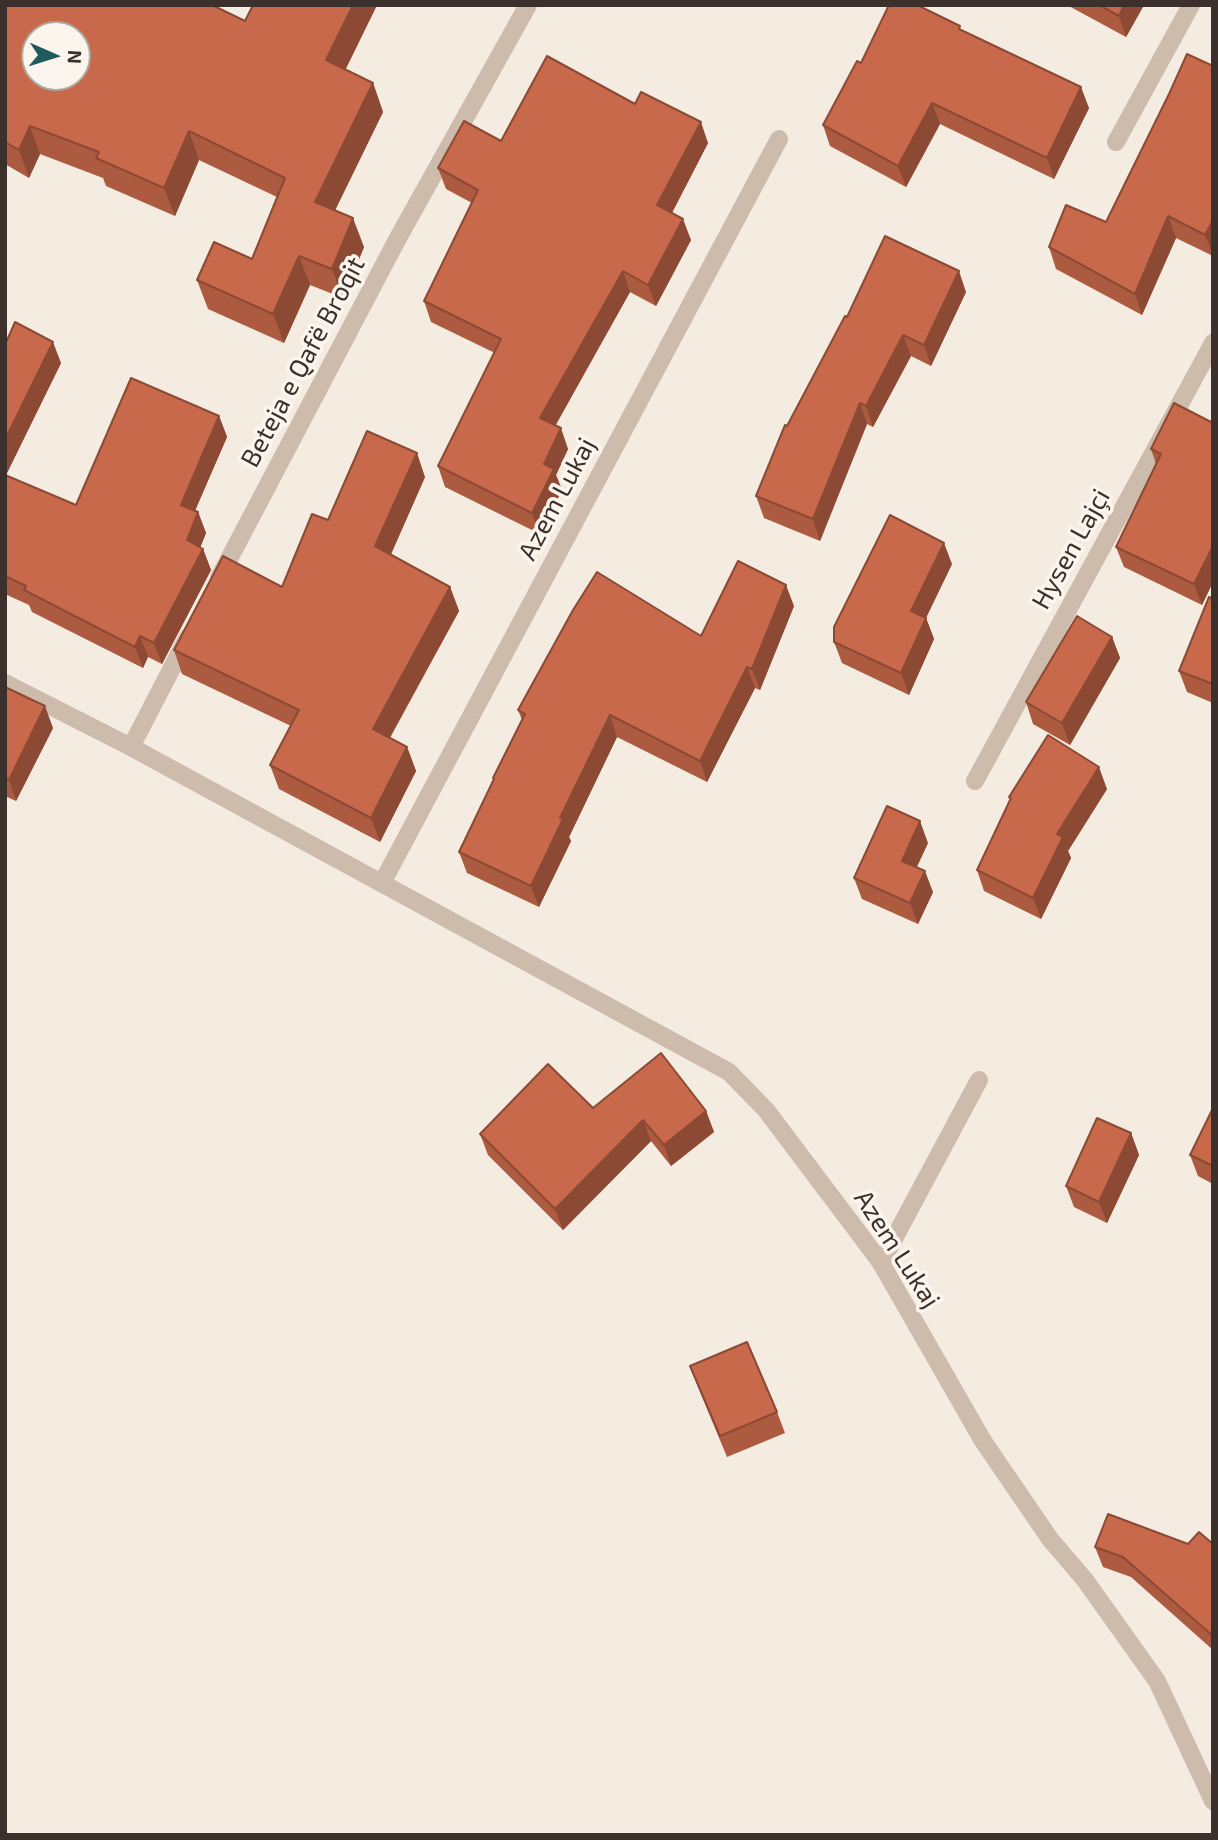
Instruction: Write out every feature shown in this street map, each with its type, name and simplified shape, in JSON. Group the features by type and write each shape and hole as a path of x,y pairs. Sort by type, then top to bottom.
{"street":[{"name":"Beteja e Qafë Broqit","path":"214,589 398,238 528,5"},
{"path":"1116,142 1191,5"},
{"name":"Azem Lukaj","path":"382,883 779,139"},
{"name":"Hysen Lajçi","path":"975,780 1213,343"},
{"path":"131,747 194,626"},
{"name":"Azem Lukaj","path":"5,683 131,747 729,1072 766,1110 881,1264 983,1441 1050,1539 1085,1580 1157,1681 1213,1801"},
{"path":"881,1264 979,1080"}],"building":[{"path":"5,5 212,5 245,21 253,5 353,5 326,60 373,83 315,202 353,218 332,269 299,256 273,314 197,280 214,242 252,259 285,178 189,131 164,188 96,158 99,152 30,126 19,150 5,142"},
{"path":"889,5 917,5 960,26 959,29 1081,87 1047,158 932,103 898,166 823,125 857,61 861,63"},
{"path":"1099,5 1124,5 1119,16"},
{"path":"1187,54 1213,66 1213,220 1205,235 1168,216 1135,294 1049,247 1066,205 1106,222"},
{"path":"547,56 635,104 641,92 701,122 657,205 683,219 648,285 623,271 540,418 561,428 544,464 554,469 532,513 438,466 501,339 424,301 478,190 438,168 464,121 501,141"},
{"path":"885,236 959,271 924,345 903,335 866,406 860,403 813,519 756,496 785,425 787,426 845,316 847,317"},
{"path":"15,322 53,342 5,440 5,345"},
{"path":"131,378 219,416 181,505 198,512 187,540 203,549 154,643 140,636 135,647 24,590 26,586 5,576 5,475 76,505"},
{"path":"1174,403 1213,423 1213,546 1194,584 1116,547 1161,454 1151,449"},
{"path":"367,431 417,453 375,546 450,587 373,729 407,747 371,818 270,765 299,710 174,650 223,556 282,587 312,514 328,520"},
{"path":"890,515 944,543 911,611 926,618 901,673 834,642 834,627"},
{"path":"738,561 786,585 752,669 747,667 700,761 610,715 560,818 563,819 531,886 459,852 525,714 518,710 597,572 701,636"},
{"path":"1209,597 1213,599 1213,684 1179,671"},
{"path":"1077,616 1112,637 1062,723 1026,702"},
{"path":"5,687 45,706 9,780 5,778"},
{"path":"1048,735 1099,767 1057,834 1063,837 1033,898 977,870 1011,798 1009,797"},
{"path":"887,806 920,821 902,861 925,871 910,903 854,878"},
{"path":"661,1053 706,1111 664,1145 643,1120 555,1209 480,1134 548,1064 593,1108"},
{"path":"1213,1108 1213,1166 1190,1155"},
{"path":"1097,1118 1131,1133 1099,1202 1066,1186"},
{"path":"747,1342 777,1412 720,1436 690,1366"},
{"path":"1108,1514 1188,1544 1199,1532 1213,1544 1213,1636 1123,1557 1095,1547"}]}
